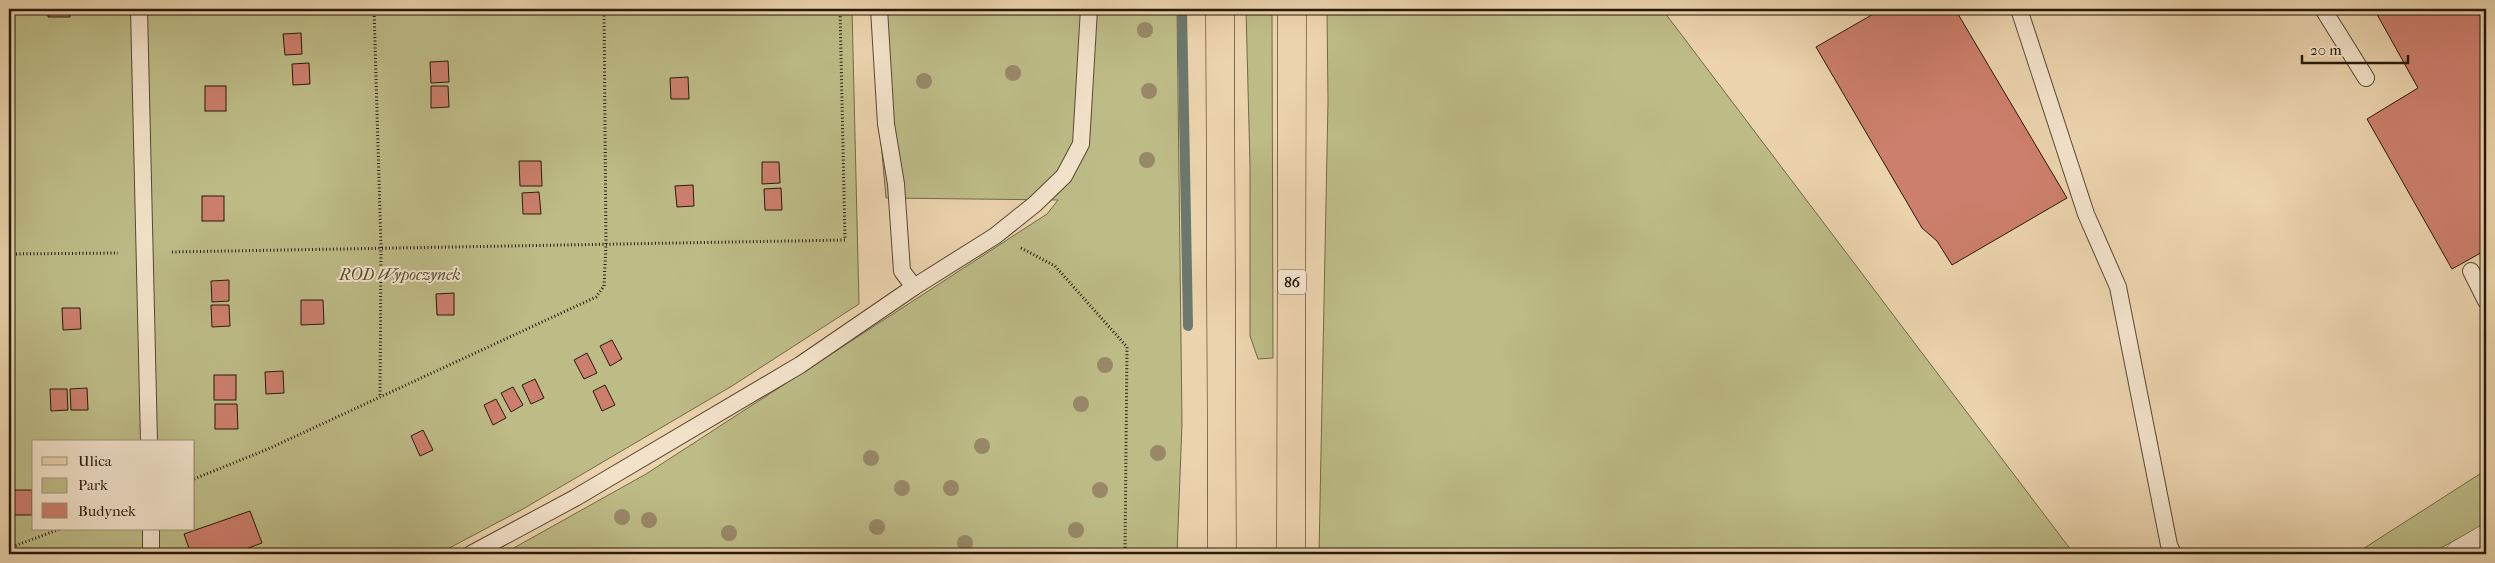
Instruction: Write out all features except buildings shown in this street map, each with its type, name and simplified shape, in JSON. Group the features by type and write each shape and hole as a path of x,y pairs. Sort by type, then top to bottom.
{"main road":[{"path":"1220,9 1222,554"},
{"name":"86","path":"1291,554 1292,9"}],"street":[{"path":"2460,554 2486,539"}],"lane":[{"path":"139,9 143,253 149,440"},
{"path":"879,9 886,124 896,184 902,271 914,287"},
{"path":"471,554 575,498 800,365 914,287 995,236 1035,204 1064,176 1081,144 1089,9"},
{"path":"2019,9 2086,214 2118,287 2173,554"},
{"path":"2323,9 2366,78"},
{"path":"2470,271 2486,301"},
{"path":"151,530 151,554"}],"path":[{"path":"374,9 381,248 380,397"},
{"path":"195,479 268,449 596,297 604,286 606,245 604,9"},
{"path":"9,254 846,240 840,9"},
{"path":"995,236 1055,266 1126,347 1125,554"},
{"path":"9,548 57,530"}],"green space":[{"name":"ROD Wypoczynek","path":"9,9 852,9 859,304 732,386 523,509 438,554 9,554"},
{"path":"873,9 1177,9 1182,424 1177,554 503,554 646,474 1047,214 1058,200 886,198 877,97"},
{"path":"1246,9 1272,9 1273,358 1258,359 1250,336 1250,166"},
{"path":"1327,9 1662,9 2074,554 1319,554 1328,101"},
{"path":"2486,470 2486,523 2430,554 2355,554"}],"waterway":[{"path":"1182,9 1188,326"}]}
